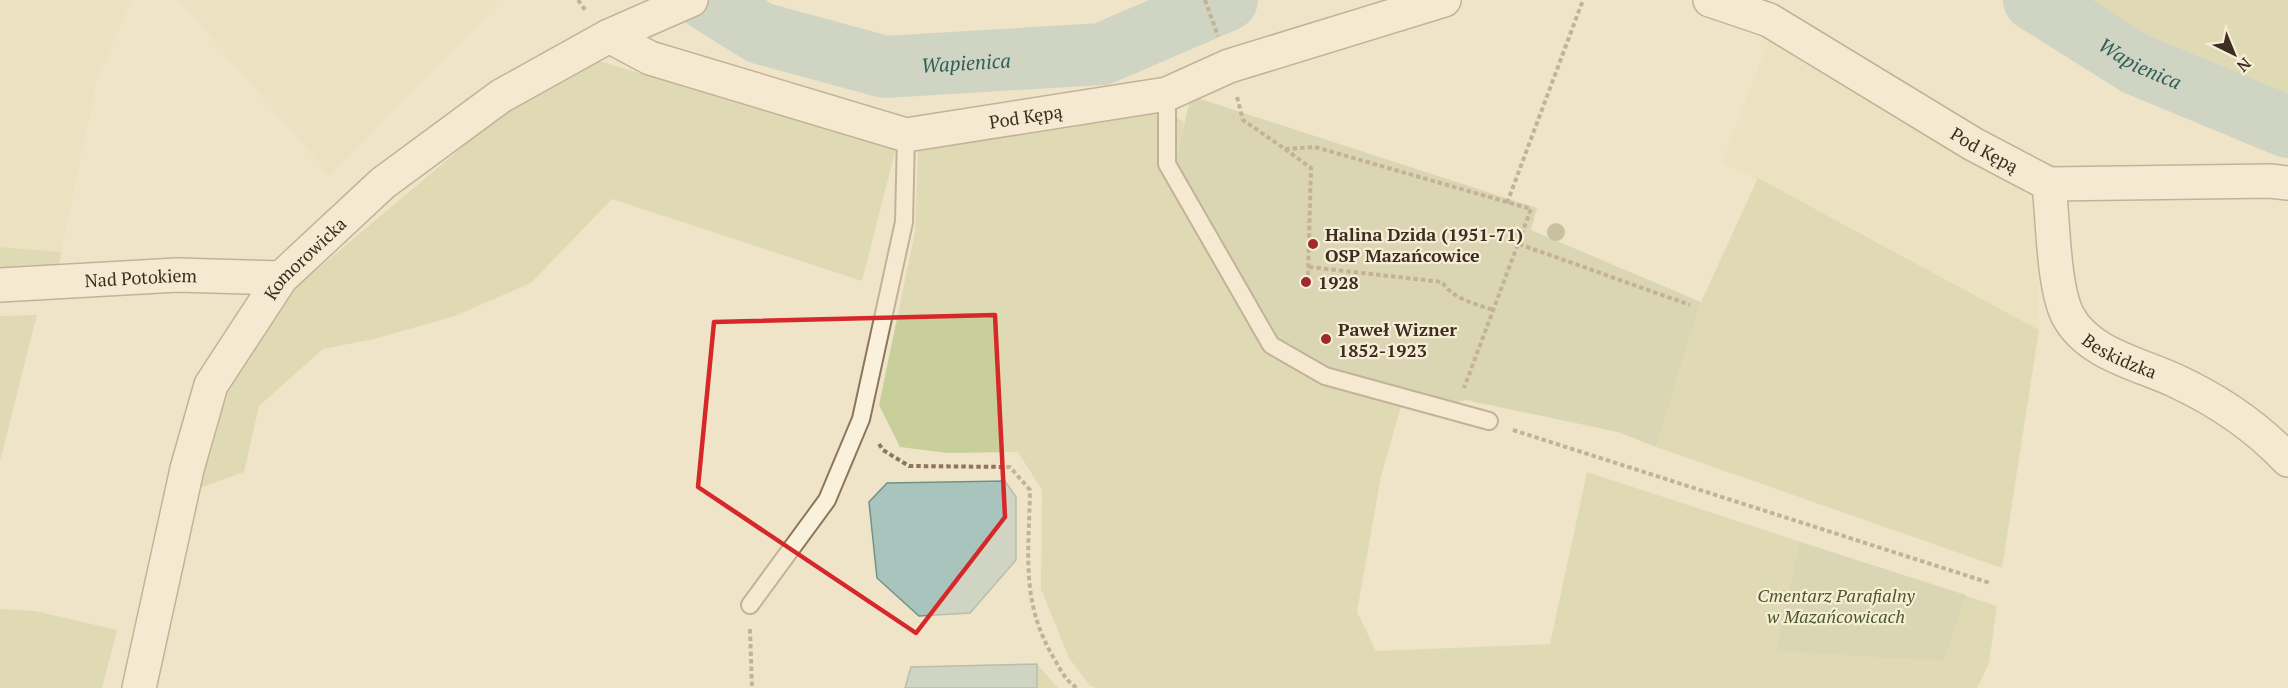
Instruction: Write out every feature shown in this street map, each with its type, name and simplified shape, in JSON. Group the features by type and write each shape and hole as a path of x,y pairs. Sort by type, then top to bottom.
{"street":[{"name":"Komorowicka","path":"139,688 187,469 211,385 281,278 383,183 501,96 609,36 691,0"},
{"name":"Pod Kępą","path":"609,36 650,58 906,135 1167,94 1229,66 1444,0"},
{"name":"Pod Kępą","path":"1710,0 1769,20 1935,122 2049,184 2270,181 2288,183"},
{"name":"Beskidzka","path":"2049,184 2057,270 2068,315 2081,332 2088,340 2112,354 2176,381 2240,416 2266,436 2288,460"},
{"name":"Nad Potokiem","path":"0,285 177,275 281,278"}],"lane":[{"path":"1167,94 1167,164 1271,345 1325,376 1489,421"},
{"path":"750,605 827,500 861,419 904,222 906,135"}],"path":[{"path":"1507,202 1583,0"},
{"path":"1243,120 1311,168 1308,275"},
{"path":"1284,148 1315,147 1532,209 1458,402 1489,421 1990,583"},
{"path":"1519,244 1690,305"},
{"path":"1309,267 1442,282 1447,290 1466,301 1494,310"},
{"path":"861,419 883,450 909,466 1010,467 1030,490 1029,590 1040,636 1068,682 1077,688"},
{"path":"750,605 752,688"}],"highlighted area":[{"path":"995,315 1005,517 916,633 698,487 714,322"}],"shaded area":[{"path":"0,0 132,0 97,80 61,252 0,247"},
{"path":"179,0 500,0 330,176"},
{"path":"1770,38 2015,182 2036,207 2039,330 1835,218 1722,162"}],"green space":[{"path":"2067,0 2288,0 2288,100 2201,71"},
{"path":"599,61 896,148 862,281 612,199 531,283 455,316 374,339 323,349 259,406 244,472 194,490 220,402 239,355 302,282 510,107"},
{"path":"1191,96 1537,208 1531,230 1701,302 1656,447 1618,432 1466,400 1449,405 1325,369 1280,339 1175,162"},
{"path":"1163,109 1184,122 1175,162 1405,392 1381,476 1357,612 1376,651 1550,644 1587,472 1997,606 1989,663 1977,688 1096,688 1090,686 1069,658 1041,589 1042,490 1018,452 947,453 900,447 879,405 915,232 918,151"},
{"path":"1758,178 2039,330 2002,568 1656,447 1701,302"},
{"path":"0,247 61,252 59,265 0,268"},
{"path":"37,315 0,461 0,316"},
{"name":"Cmentarz Parafialny w Mazańcowicach","path":"1800,542 1966,595 1944,661 1776,651"},
{"path":"0,609 35,611 117,630 102,688 0,688"},
{"path":"1037,664 1058,688 1037,688"}],"water":[{"path":"1005,481 1016,497 1016,560 970,613 919,616 877,578 869,502 887,483"},
{"path":"1037,664 1037,688 905,688 911,667"}],"waterway":[{"name":"Wapienica","path":"707,0 760,33 885,67 1102,54 1227,0"},
{"name":"Wapienica","path":"2034,0 2136,64 2288,127"}],"place":[{"name":"Halina Dzida (1951-71) OSP Mazańcowice","path":"1313,244"},
{"name":"1928","path":"1306,282"},
{"name":"Paweł Wizner 1852-1923","path":"1326,339"}]}
